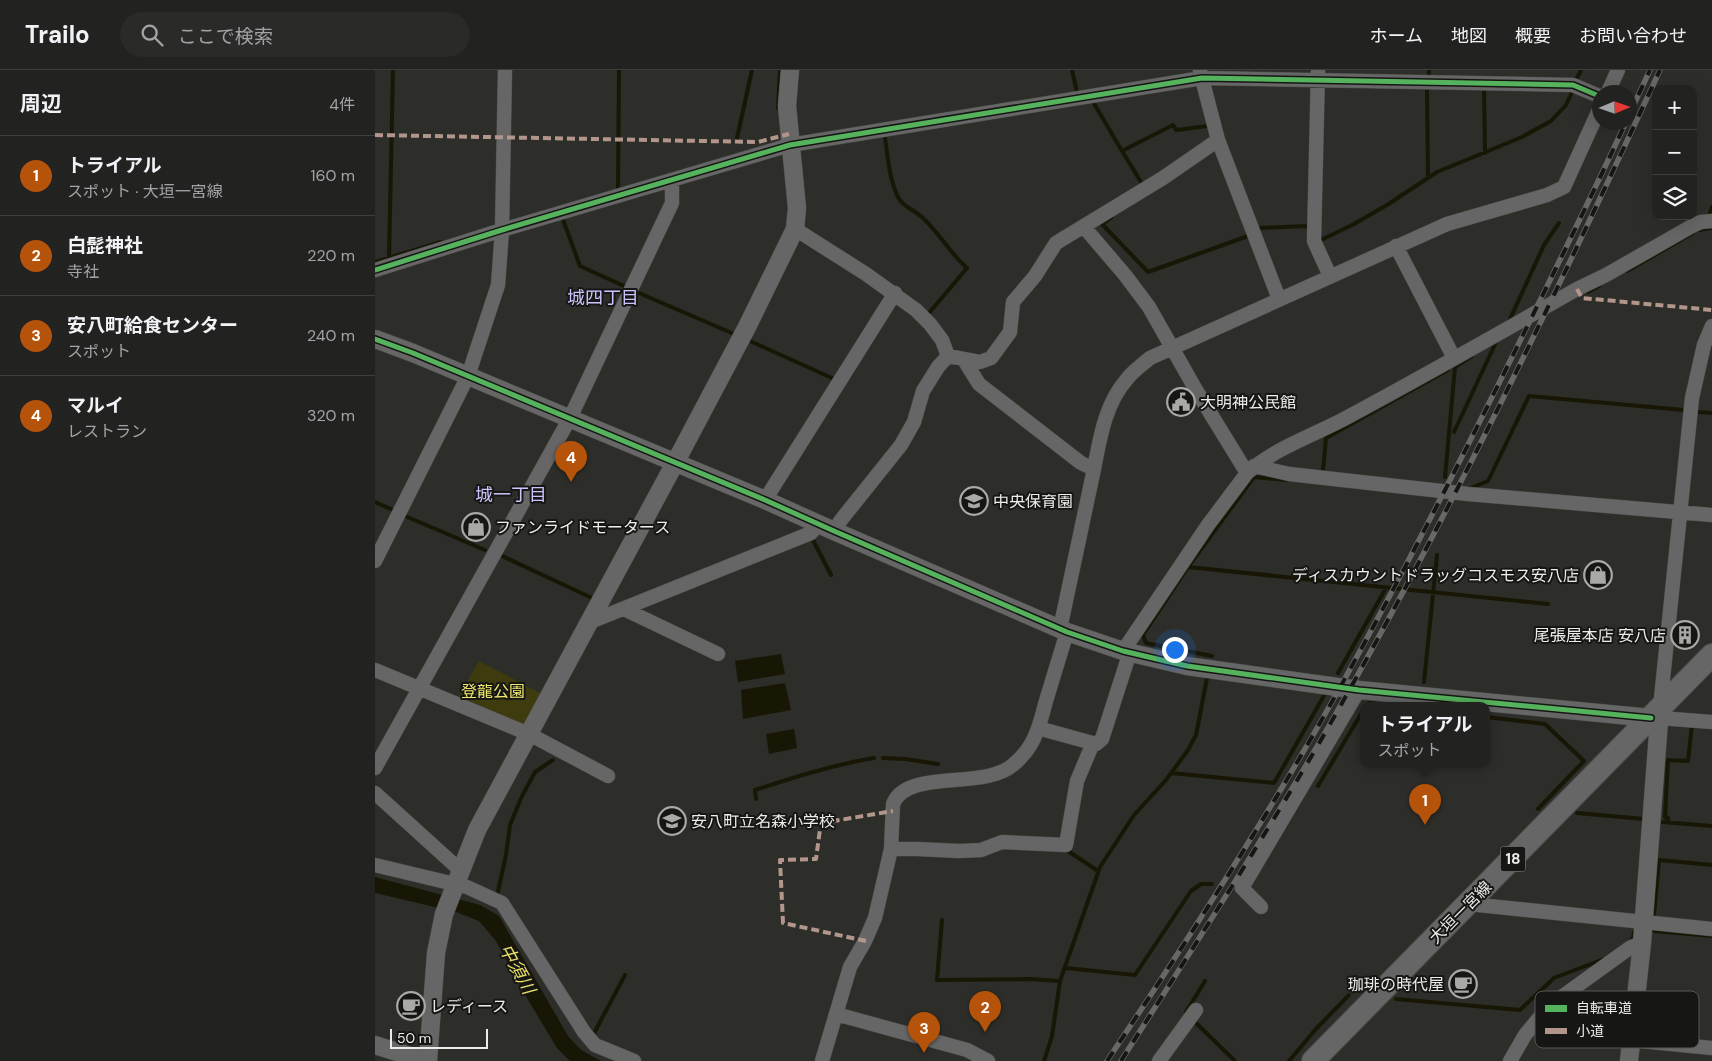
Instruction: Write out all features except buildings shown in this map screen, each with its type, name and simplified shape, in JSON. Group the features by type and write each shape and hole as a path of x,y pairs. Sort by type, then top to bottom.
{"main road":[{"name":"大垣一宮線","path":"1313,1061 1657,715 1712,655"}],"street":[{"path":"375,561 468,376 498,285 503,230 505,70"},
{"path":"375,1046 427,1061 435,953 444,914 477,830 747,327 795,229 797,208 787,106 790,70"},
{"path":"1610,85 1618,70"},
{"path":"375,270 790,145 1201,74 1508,77 1573,85 1592,93"},
{"path":"1201,74 1218,140 1279,299"},
{"path":"1318,75 1314,241 1329,276"},
{"path":"822,1061 850,967 866,941 875,918 891,849 893,804 896,798 900,793 919,785 987,778 1001,773 1013,766 1031,744 1038,728 1063,630 1102,429 1111,404 1126,379 1150,358 1172,347 1396,246 1447,224 1564,188 1592,126"},
{"path":"948,356 980,362 991,358 1009,332 1013,302 1035,276 1056,243 1084,227 1218,140"},
{"path":"375,768 570,418 671,203 672,180"},
{"path":"1038,728 1096,744 1102,739 1126,652 1208,525 1251,469 1277,452 1341,420 1692,226 1712,220"},
{"path":"1084,227 1125,275 1149,307 1196,390 1251,469 1449,492 1712,515"},
{"path":"795,229 895,293 916,310 942,340 948,356"},
{"path":"1396,246 1454,358"},
{"path":"765,500 895,293"},
{"path":"1637,991 1642,943 1657,715 1692,398 1704,345 1712,326"},
{"path":"375,339 413,353 765,500 1063,630 1126,652 1187,666 1359,690 1657,715 1712,722"},
{"path":"590,622 826,528 841,520 901,445 913,422 923,391 938,367 948,356"},
{"path":"964,360 979,384 1081,463 1094,469"},
{"path":"624,609 718,654"},
{"path":"375,670 529,734 608,776"},
{"path":"1261,907 1242,888 1359,690"},
{"path":"891,849 981,850 1002,842 1066,845 1077,781 1093,743"},
{"path":"375,793 455,882"},
{"path":"375,865 455,882 502,903 584,1032 595,1045 634,1061"},
{"path":"1469,904 1712,929"},
{"path":"1570,991 1631,947 1642,943"},
{"path":"1159,1061 1196,1010"},
{"path":"836,1014 967,1050 988,1061"},
{"path":"1510,1061 1535,1024"},
{"path":"1699,1047 1712,1048"},
{"path":"1629,1061 1630,1048"}],"green space":[{"name":"登龍公園","path":"479,661 546,696 528,730 458,698"}],"water":[{"path":"781,654 785,674 738,682 735,661"},
{"path":"785,683 791,710 743,719 741,690"},
{"path":"794,729 797,748 769,754 766,734"},
{"name":"中須川","path":"375,877 480,905 499,916 568,1036 581,1050 601,1061 570,1061 557,1048 496,941 479,921 456,912 375,893"}],"waterway":[{"path":"389,258 393,70"},
{"path":"618,190 619,70"},
{"path":"737,138 752,70"},
{"path":"778,108 780,70"},
{"path":"1072,70 1077,92"},
{"path":"1429,70 1429,77"},
{"path":"1573,80 1576,80 1581,70"},
{"path":"1427,86 1428,178"},
{"path":"1484,88 1485,153"},
{"path":"1319,241 1387,205 1437,172 1522,137 1551,121 1566,105 1573,90"},
{"path":"1092,100 1122,151 1173,125 1176,130 1208,126 1208,124"},
{"path":"885,138 890,174 899,199 929,224 967,268 929,313"},
{"path":"1122,151 1141,182"},
{"path":"1712,207 1710,213 1712,213"},
{"path":"562,217 580,266 624,286"},
{"path":"1112,217 1102,224 1148,272 1248,236"},
{"path":"1510,319 1544,245 1559,223"},
{"path":"1257,228 1308,226 1309,230"},
{"path":"1699,230 1712,228"},
{"path":"1627,271 1693,233"},
{"path":"375,262 441,242"},
{"path":"1588,292 1599,286"},
{"path":"639,293 734,334"},
{"path":"1454,432 1497,340"},
{"path":"750,341 834,379"},
{"path":"1445,477 1455,367 1472,356"},
{"path":"1323,470 1326,438 1448,370"},
{"path":"1471,488 1488,481 1529,396 1684,410"},
{"path":"1698,412 1712,413"},
{"path":"1212,656 1146,643 1143,635 1188,567 1254,477 1287,480"},
{"path":"375,502 393,510"},
{"path":"405,516 485,550"},
{"path":"813,540 831,575"},
{"path":"500,555 592,598"},
{"path":"1424,682 1437,555"},
{"path":"1188,567 1548,604"},
{"path":"1338,673 1386,588"},
{"path":"1044,1061 1052,1036 1060,981 1100,867 1134,815 1166,780 1188,750 1196,735 1207,678"},
{"path":"1171,773 1274,783 1325,694"},
{"path":"1318,786 1360,716"},
{"path":"1490,717 1545,724 1584,761 1538,809"},
{"path":"1668,822 1668,818 1665,817 1668,760 1688,761 1692,725"},
{"path":"756,799 755,790 799,776 874,758"},
{"path":"883,758 938,764"},
{"path":"497,896 510,825 522,796 535,772 553,760"},
{"path":"1577,813 1644,819"},
{"path":"1663,822 1712,826"},
{"path":"1065,849 1098,871"},
{"path":"1654,915 1659,860 1712,865"},
{"path":"1066,968 1135,975 1191,891 1201,884 1212,884"},
{"path":"942,920 937,980 1030,979 1060,981"},
{"path":"1654,931 1712,936"},
{"path":"1628,943 1633,938 1634,932"},
{"path":"1540,991 1554,978 1604,959"},
{"path":"592,1037 625,975"},
{"path":"1186,1012 1205,981"},
{"path":"1289,1061 1315,1030 1349,995"},
{"path":"1396,999 1520,1010 1535,996"},
{"path":"1196,1023 1235,1061"}],"railway":[{"path":"1637,98 1650,70"},
{"path":"1121,1061 1225,898 1325,733 1415,570 1541,322 1660,70"},
{"path":"1107,1061 1190,936 1320,723 1398,581 1472,438 1622,130"}],"marked path":[{"path":"375,135 758,142 789,134"},
{"path":"1577,289 1582,298 1712,310"},
{"path":"866,941 783,923 780,860 816,859 820,829 834,821 893,811"}],"cycle path":[{"path":"375,270 502,230 790,145 1202,78 1573,85 1592,93"},
{"path":"375,339 413,353 765,500 1067,632 1123,651 1187,666 1359,690 1484,702"},
{"path":"1490,703 1651,718"}],"place":[{"name":"大明神公民館","path":"1181,402"},
{"name":"マルイ","path":"571,482"},
{"name":"中央保育園","path":"974,501"},
{"name":"ファンライドモータース","path":"476,527"},
{"name":"ディスカウントドラッグコスモス安八店","path":"1598,575"},
{"name":"尾張屋本店 安八店","path":"1685,635"},
{"name":"安八町立名森小学校","path":"672,821"},
{"name":"トライアル","path":"1425,825"},
{"name":"珈琲の時代屋","path":"1463,984"},
{"name":"レディース","path":"411,1006"},
{"name":"白髭神社","path":"985,1032"},
{"name":"安八町給食センター","path":"924,1053"}],"district":[{"name":"城四丁目","path":"603,298"},
{"name":"城一丁目","path":"511,495"}]}
